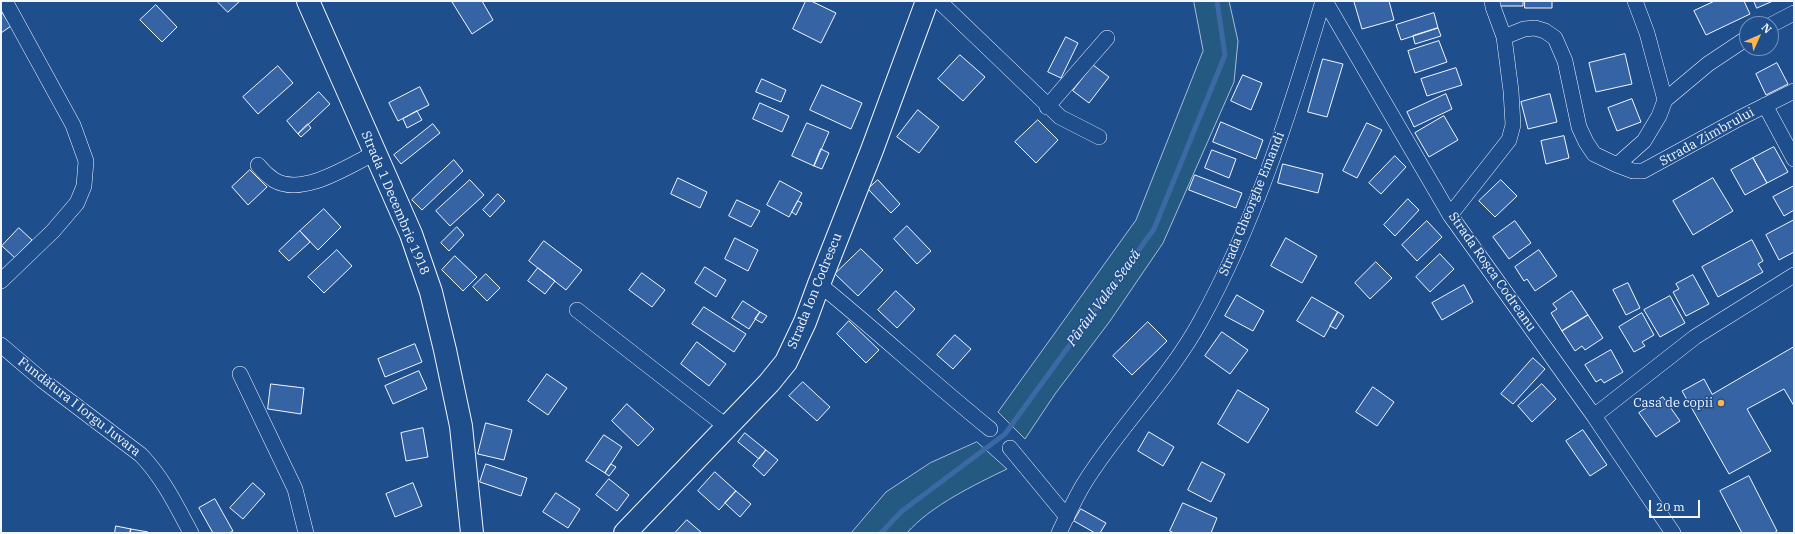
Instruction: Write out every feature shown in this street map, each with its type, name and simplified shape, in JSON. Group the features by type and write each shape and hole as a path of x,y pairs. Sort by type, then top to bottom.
{"main road":[{"name":"Strada 1 Decembrie 1918","path":"308,1 411,234 431,292 461,426 472,533"},
{"name":"Strada Ion Codrescu","path":"625,533 769,383 786,362 806,322 819,284 872,150 927,1"}],"street":[{"path":"1,281 53,232 77,202 84,186 86,161 74,125 4,1"},
{"path":"939,1 1047,107 1060,118 1099,137"},
{"name":"Strada Roșca Codreanu","path":"1324,1 1450,214 1594,416 1673,533"},
{"name":"Strada Gheorghe Emandi","path":"1060,533 1085,482 1165,376 1200,322 1238,243 1264,179 1296,94 1324,1"},
{"path":"1450,214 1509,140 1513,125 1511,91 1504,37 1492,1"},
{"path":"1635,1 1647,33 1665,100"},
{"path":"1779,21 1794,13"},
{"name":"Strada Zimbrului","path":"1504,37 1524,29 1535,28 1545,30 1554,38 1565,61 1579,127 1586,142 1594,154 1617,166 1633,171 1644,171 1765,105 1794,91"},
{"path":"1047,107 1107,38"},
{"path":"1617,166 1644,141 1659,116 1665,100 1708,64 1739,43"},
{"path":"1765,105 1794,159"},
{"path":"258,165 273,180 289,185 300,185 313,182 375,153"},
{"path":"1594,416 1695,337 1794,275"},
{"path":"819,284 861,318 936,385 990,429"},
{"path":"577,310 727,427"},
{"name":"Fundătura I Iorgu Juvara","path":"1,345 42,380 141,455 155,470 167,488 191,533"},
{"path":"240,374 295,489 306,533"},
{"path":"1010,448 1067,517"}],"shaded area":[{"path":"1194,1 1229,1 1238,41 1234,82 1163,243 1110,321 1055,394 1025,439 998,412 1136,220 1203,51"},
{"path":"977,442 1007,469 954,496 928,514 907,533 851,533 886,492 930,463"}],"building":[{"path":"217,1 240,1 228,12"},
{"path":"482,1 493,20 472,34 452,2"},
{"path":"806,1 811,1 836,13 821,43 793,29"},
{"path":"1389,1 1394,20 1362,29 1354,2"},
{"path":"1499,1 1523,1 1523,6 1499,6"},
{"path":"1525,1 1552,1 1552,8 1525,8"},
{"path":"1715,1 1744,1 1750,14 1746,16 1739,16 1739,19 1706,35 1694,11"},
{"path":"1754,1 1773,1 1757,8"},
{"path":"156,5 177,27 162,42 140,20"},
{"path":"1,11 11,26 1,33"},
{"path":"1434,13 1438,28 1401,40 1396,25"},
{"path":"1438,28 1441,36 1415,44 1413,36"},
{"path":"1066,37 1078,43 1061,78 1048,72"},
{"path":"1439,41 1447,62 1415,73 1408,51"},
{"path":"1625,54 1632,84 1596,92 1589,63"},
{"path":"960,55 985,77 963,101 938,79"},
{"path":"1323,59 1343,64 1327,117 1308,112"},
{"path":"1777,63 1788,84 1766,95 1756,74"},
{"path":"1093,65 1109,77 1089,103 1073,91"},
{"path":"278,66 293,83 258,114 243,97"},
{"path":"1456,68 1462,85 1427,96 1421,79"},
{"path":"1243,75 1262,83 1251,110 1231,101"},
{"path":"762,79 786,90 781,102 756,92"},
{"path":"822,85 862,103 851,129 810,110"},
{"path":"420,87 429,105 398,121 389,103"},
{"path":"319,92 330,104 298,134 287,121"},
{"path":"1446,94 1452,109 1414,127 1407,112"},
{"path":"1550,94 1557,122 1528,129 1521,102"},
{"path":"1632,99 1641,122 1617,131 1608,108"},
{"path":"760,103 789,116 782,132 753,119"},
{"path":"918,110 939,127 919,153 897,137"},
{"path":"417,111 422,120 407,128 403,119"},
{"path":"1444,116 1458,140 1429,157 1415,133"},
{"path":"1038,120 1058,140 1036,163 1015,142"},
{"path":"1221,122 1263,140 1256,159 1213,142"},
{"path":"807,123 829,132 814,166 792,156"},
{"path":"1367,123 1382,130 1357,178 1343,171"},
{"path":"308,124 311,128 301,137 298,134"},
{"path":"433,124 440,133 401,164 394,155"},
{"path":"1564,136 1569,158 1546,164 1541,141"},
{"path":"1774,147 1788,172 1767,183 1753,158"},
{"path":"821,149 829,153 822,169 814,166"},
{"path":"1212,150 1236,159 1229,178 1205,168"},
{"path":"1395,156 1406,167 1381,194 1369,183"},
{"path":"1753,158 1767,183 1745,195 1731,170"},
{"path":"454,160 463,171 422,210 412,200"},
{"path":"1283,164 1323,174 1318,193 1278,183"},
{"path":"250,170 267,187 248,205 232,187"},
{"path":"1195,175 1242,193 1236,208 1189,190"},
{"path":"678,178 707,192 700,208 671,194"},
{"path":"1713,178 1733,211 1693,235 1673,201"},
{"path":"470,180 484,195 450,226 436,211"},
{"path":"878,180 900,204 891,213 868,189"},
{"path":"1501,180 1517,196 1495,217 1479,201"},
{"path":"780,181 802,193 789,217 767,205"},
{"path":"1794,186 1794,210 1784,216 1773,197"},
{"path":"498,194 505,201 490,217 483,210"},
{"path":"1408,199 1419,210 1395,236 1384,225"},
{"path":"737,200 760,211 751,227 729,216"},
{"path":"798,201 802,203 796,215 792,212"},
{"path":"324,209 341,227 318,250 300,231"},
{"path":"1794,220 1794,252 1779,260 1766,235"},
{"path":"1427,221 1442,237 1417,261 1402,245"},
{"path":"1515,221 1531,243 1509,259 1493,237"},
{"path":"907,226 931,251 917,264 894,239"},
{"path":"457,227 464,235 449,251 441,243"},
{"path":"19,228 32,240 15,258 2,246"},
{"path":"300,231 310,242 289,261 279,251"},
{"path":"735,238 758,250 748,271 725,259"},
{"path":"1286,238 1317,256 1302,283 1271,266"},
{"path":"1752,240 1763,261 1758,264 1763,272 1718,297 1702,267"},
{"path":"544,241 582,270 566,290 529,261"},
{"path":"861,249 883,270 858,296 835,274"},
{"path":"337,250 352,266 324,293 308,277"},
{"path":"1539,250 1557,276 1535,291 1527,279 1524,281 1515,267"},
{"path":"1440,254 1454,269 1430,292 1416,277"},
{"path":"455,256 477,277 463,291 442,270"},
{"path":"1376,262 1392,278 1370,299 1355,283"},
{"path":"705,267 726,280 716,297 695,283"},
{"path":"538,268 555,281 545,294 528,281"},
{"path":"642,273 665,290 652,307 629,290"},
{"path":"486,274 500,288 487,301 473,287"},
{"path":"1693,275 1709,304 1686,316 1673,292 1679,289 1676,284"},
{"path":"1628,283 1640,308 1626,315 1613,290"},
{"path":"1464,285 1473,302 1442,320 1432,303"},
{"path":"896,291 915,309 897,328 878,310"},
{"path":"1572,291 1588,315 1562,331 1551,313 1557,309 1553,304"},
{"path":"1237,295 1264,311 1253,331 1225,316"},
{"path":"1670,296 1685,323 1660,337 1644,310"},
{"path":"1312,297 1338,312 1324,337 1297,321"},
{"path":"743,301 760,312 749,329 732,318"},
{"path":"704,307 746,334 734,352 692,324"},
{"path":"760,312 767,316 762,323 755,319"},
{"path":"1338,312 1344,316 1336,329 1330,326"},
{"path":"1642,313 1654,335 1642,342 1645,346 1634,352 1619,327"},
{"path":"1588,315 1603,338 1585,350 1582,346 1575,351 1562,331"},
{"path":"849,321 879,350 866,363 837,334"},
{"path":"1148,322 1167,341 1132,375 1113,356"},
{"path":"1222,332 1248,350 1230,374 1205,356"},
{"path":"955,335 971,349 953,369 937,355"},
{"path":"697,342 726,364 709,386 681,364"},
{"path":"415,344 422,362 385,377 378,359"},
{"path":"1794,347 1794,406 1784,389 1747,409 1771,451 1729,474 1682,391 1704,379 1712,394"},
{"path":"1611,350 1623,372 1604,383 1601,379 1596,382 1585,365"},
{"path":"1533,358 1545,369 1513,404 1501,394"},
{"path":"419,371 427,389 393,404 385,386"},
{"path":"547,374 567,388 548,415 528,401"},
{"path":"803,382 830,407 817,421 789,396"},
{"path":"271,384 304,388 301,414 268,409"},
{"path":"1542,384 1556,399 1532,422 1518,406"},
{"path":"1373,387 1394,402 1377,426 1356,412"},
{"path":"1238,390 1269,409 1248,443 1218,424"},
{"path":"1663,397 1680,421 1656,437 1639,413"},
{"path":"627,404 654,429 638,446 612,421"},
{"path":"486,423 512,430 504,460 478,454"},
{"path":"423,428 428,457 406,461 401,433"},
{"path":"1583,430 1607,465 1590,476 1566,441"},
{"path":"1149,432 1174,447 1163,466 1138,451"},
{"path":"745,433 766,450 759,459 738,442"},
{"path":"604,435 622,447 605,473 586,461"},
{"path":"766,450 778,460 764,476 753,466"},
{"path":"1202,462 1225,474 1211,502 1188,490"},
{"path":"486,464 527,478 521,496 480,482"},
{"path":"611,464 616,467 609,476 605,473"},
{"path":"715,472 736,491 719,510 698,491"},
{"path":"1749,476 1777,531 1774,533 1742,533 1720,491"},
{"path":"609,479 629,495 617,511 596,495"},
{"path":"253,483 265,494 243,519 230,508"},
{"path":"413,483 422,506 395,517 386,494"},
{"path":"736,491 751,504 740,517 725,503"},
{"path":"556,493 580,509 568,528 543,512"},
{"path":"215,499 233,531 229,533 213,533 199,508"},
{"path":"1183,503 1217,518 1211,533 1174,533 1170,531"},
{"path":"1081,509 1106,523 1100,533 1095,533 1074,521"},
{"path":"687,520 702,533 675,533"},
{"path":"116,526 131,529 130,533 115,533"},
{"path":"131,529 148,532 148,533 130,533"}],"waterway":[{"name":"Pârâul Valea Seacă","path":"881,533 902,511 1005,434 1154,229 1225,55 1217,1"}],"place":[{"name":"Casa de copii","path":"1721,403"}]}
